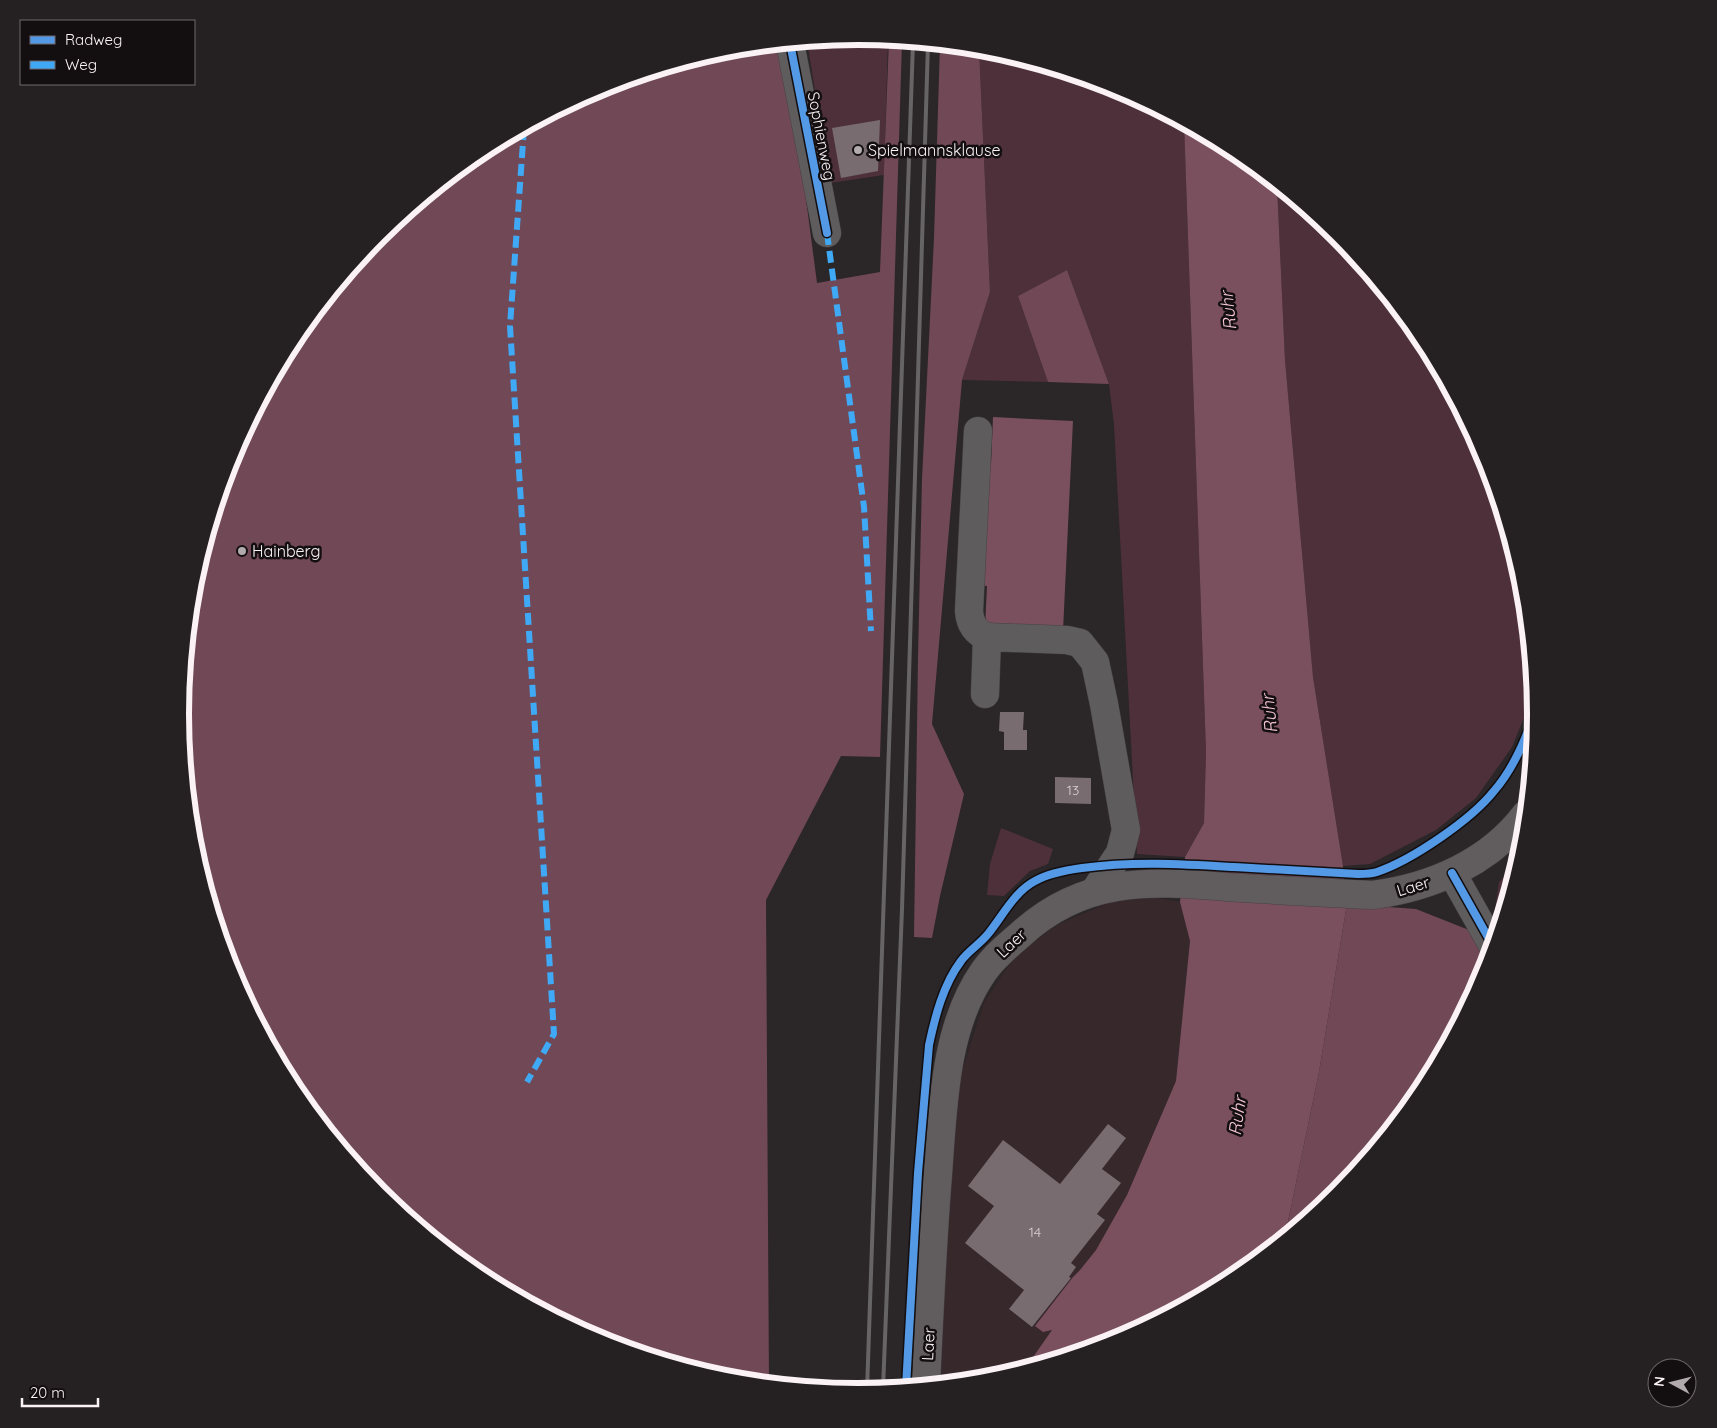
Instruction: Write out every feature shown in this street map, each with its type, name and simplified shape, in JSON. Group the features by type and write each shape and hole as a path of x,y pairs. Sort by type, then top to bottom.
{"main road":[{"name":"Laer","path":"926,1379 932,1248 947,1079 956,1031 976,984 1000,952 1030,926 1060,906 1094,892 1134,884 1160,882 1374,896 1402,891 1452,873 1474,862 1514,830 1518,824"}],"street":[{"name":"Sophienweg","path":"791,49 827,233"},
{"path":"978,431 970,622 979,633 987,637 1067,640 1080,643 1095,662 1126,830 1120,853 1094,892"},
{"path":"985,694 987,637"},
{"name":"Laer","path":"1452,873 1489,938"}],"shaded area":[{"path":"888,46 884,175 830,183 808,47"},
{"path":"889,46 902,46 880,757 841,756 766,900 769,1377 685,1360 643,1347 602,1332 524,1293 451,1245 417,1217 385,1187 328,1121 302,1086 258,1010 240,970 212,887 202,845 191,758 189,714 195,627 202,583 212,541 240,458 258,418 302,342 356,273 385,241 417,211 451,183 487,158 563,114 602,96 685,68 728,58 785,49 817,283 880,272"},
{"path":"940,50 979,56 990,292 962,380 932,724 964,794 932,938 914,937 922,479 934,238"},
{"path":"979,56 1032,68 1074,81 1115,96 1184,130 1206,752 1204,823 1185,857 1137,854 1114,425 1109,384 1067,270 1018,296 1048,382 962,380 990,292"},
{"path":"1277,192 1332,241 1389,307 1415,342 1459,418 1477,458 1505,541 1515,583 1522,627 1528,708 1512,747 1476,798 1436,830 1370,864 1343,866 1313,677 1285,360"},
{"path":"1067,270 1109,384 1048,382 1018,296"},
{"path":"1001,828 1053,849 1048,864 1030,871 1004,896 987,895 990,864"},
{"path":"1508,873 1497,914 1495,911 1499,882"},
{"path":"1156,898 1180,902 1190,941 1176,1081 1127,1195 1096,1250 1073,1277 1053,1329 1031,1360 989,1370 939,1378 947,1230 959,1080 984,1003 1014,957 1057,925 1113,901"},
{"path":"1347,904 1416,909 1469,930 1483,954 1459,1010 1438,1049 1415,1086 1361,1155 1332,1187 1287,1228 1319,1072"}],"water":[{"name":"Ruhr","path":"1184,130 1230,158 1277,192 1285,360 1313,677 1343,866 1347,904 1319,1072 1287,1228 1230,1270 1154,1314 1115,1332 1031,1360 1052,1330 1043,1332 1035,1326 1096,1250 1127,1195 1176,1081 1190,941 1180,902 1185,857 1204,823 1206,752"},
{"path":"993,417 1073,421 1063,631 985,627 987,586 977,585 982,464 991,464"}],"building":[{"name":"Spielmannsklause","path":"880,120 878,171 841,178 832,128"},
{"path":"1000,712 1024,712 1023,730 1027,730 1027,750 1004,750 1004,732 999,731"},
{"path":"1055,777 1091,778 1091,804 1055,803"},
{"path":"1108,1124 1126,1138 1102,1169 1121,1183 1097,1214 1105,1220 1071,1263 1076,1267 1069,1277 1071,1278 1032,1327 1009,1309 1024,1290 965,1243 994,1206 968,1186 1003,1140 1060,1184"}],"railway":[{"path":"867,1383 913,47"},
{"path":"883,1382 902,909 928,49"}],"marked path":[{"path":"523,135 510,326 554,1034 527,1082"},
{"path":"827,233 864,507 871,631"}],"cycle path":[{"path":"791,49 827,233"},
{"path":"906,1382 918,1173 931,1034 940,1002 955,970 964,957 988,934 1015,898 1035,881 1046,876 1058,872 1101,866 1176,864 1358,874 1377,872 1407,858 1440,838 1484,802 1508,773 1527,733"},
{"path":"1452,873 1489,938"}],"place":[{"name":"Spielmannsklause","path":"858,150"},
{"name":"Hainberg","path":"242,551"}]}
